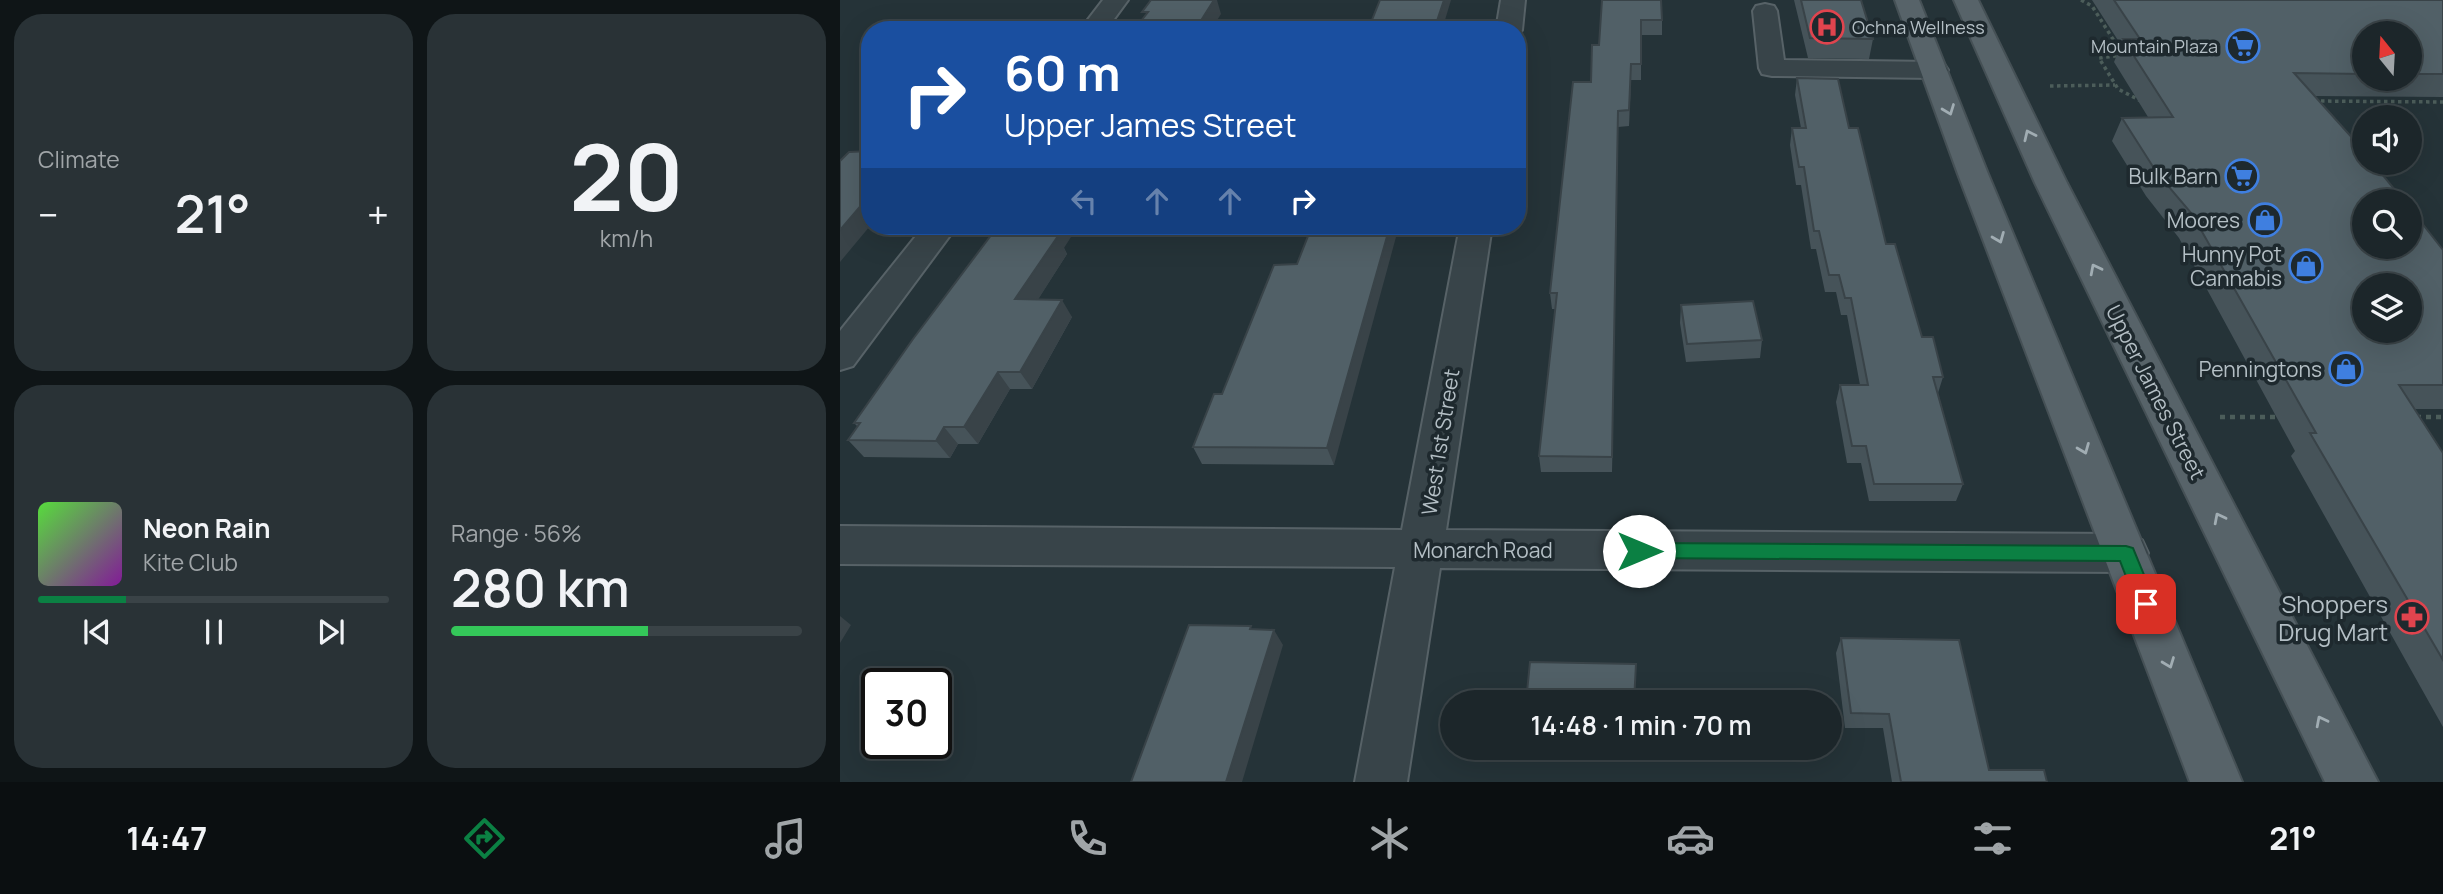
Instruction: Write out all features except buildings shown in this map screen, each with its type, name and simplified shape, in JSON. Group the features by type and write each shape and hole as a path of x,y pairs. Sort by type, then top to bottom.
{"main road":[{"path":"1907,0 2216,782"},
{"name":"Upper James Street","path":"1966,0 2058,196 2352,782"}],"street":[{"path":"1100,21 1116,0"},
{"path":"1510,21 1514,0"},
{"path":"1765,12 1772,68 1934,70"},
{"path":"840,357 935,235"},
{"name":"West 1st Street","path":"1381,782 1474,235"},
{"name":"Monarch Road","path":"840,545 2126,553"}],"path":[{"path":"2081,0 2092,6 2123,55 2129,58"},
{"path":"2123,55 2099,58 2116,85 2132,98 2151,102"},
{"path":"2045,86 2116,85"},
{"path":"2309,101 2443,102"},
{"path":"2216,417 2283,417"},
{"path":"2403,417 2443,418"}],"place":[{"name":"Ochna Wellness","path":"1827,27"},
{"name":"Mountain Plaza","path":"2243,46"},
{"name":"Bulk Barn","path":"2242,176"},
{"name":"Moores","path":"2265,220"},
{"name":"Hunny Pot Cannabis","path":"2306,266"},
{"name":"Penningtons","path":"2346,369"},
{"name":"Shoppers Drug Mart","path":"2412,617"}],"route":[{"path":"1639,551 2126,553 2146,604"}]}
